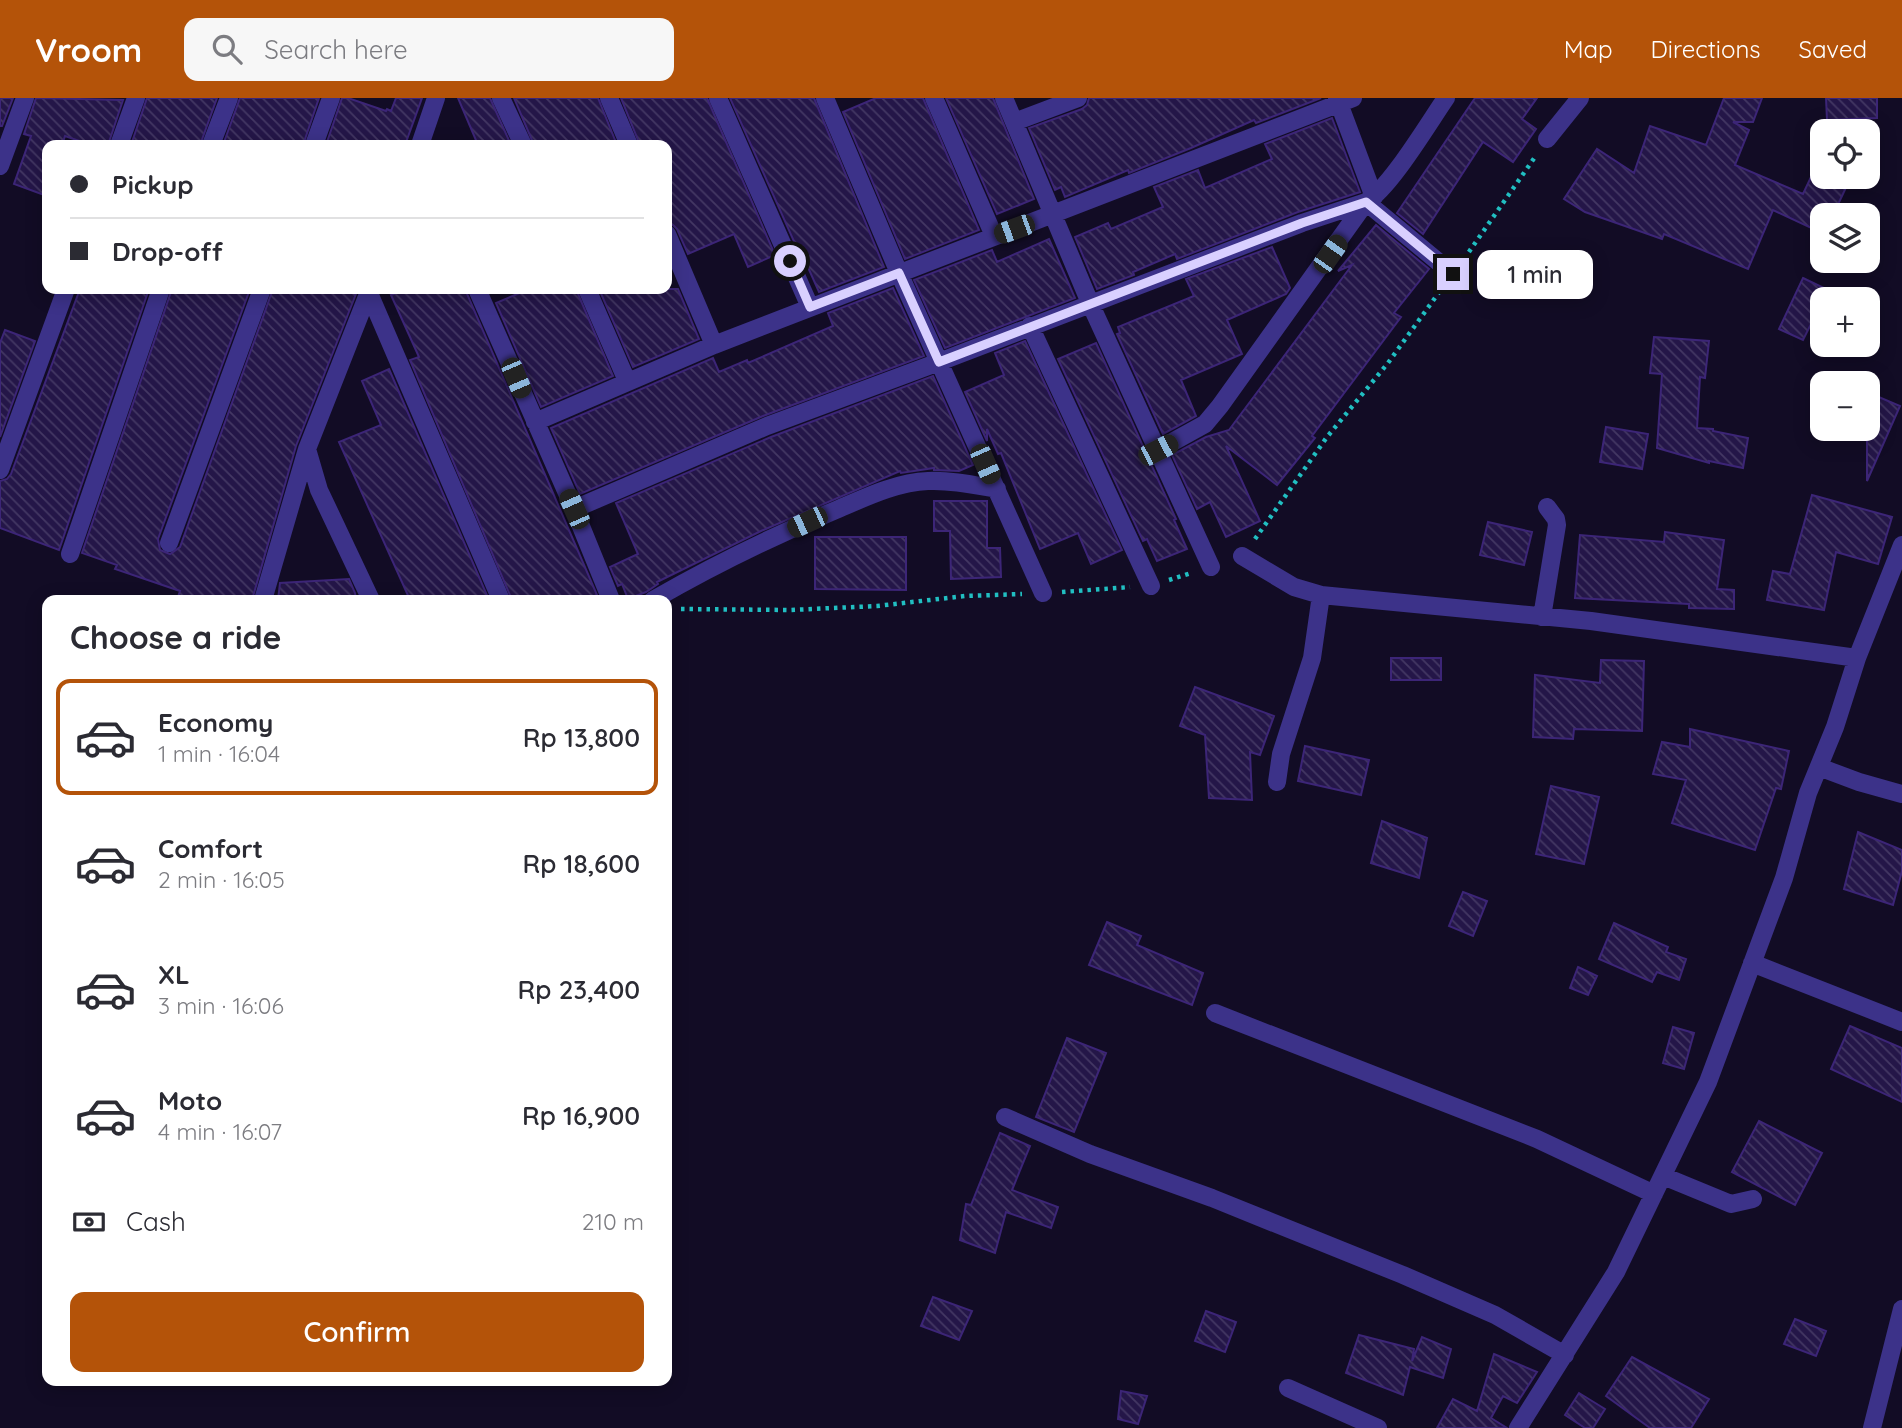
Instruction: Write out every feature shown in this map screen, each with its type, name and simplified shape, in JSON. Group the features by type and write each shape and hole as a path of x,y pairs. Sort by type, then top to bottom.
{"street":[{"path":"0,166 25,98"},
{"path":"121,140 136,98"},
{"path":"213,140 229,98"},
{"path":"316,140 331,98"},
{"path":"422,140 436,98"},
{"path":"500,98 521,140"},
{"path":"609,98 627,140"},
{"path":"718,98 810,307"},
{"path":"825,98 899,273 1043,593"},
{"path":"934,98 994,236"},
{"path":"1004,98 1090,303 1212,567"},
{"path":"1014,122 1078,98"},
{"path":"1158,450 1205,424 1446,98"},
{"path":"1548,139 1580,98"},
{"path":"535,422 714,345 1343,100 1370,200 1453,274"},
{"path":"574,509 767,426 1302,223 1370,200"},
{"path":"672,246 714,345"},
{"path":"0,470 64,294"},
{"path":"70,554 159,294"},
{"path":"169,543 260,294"},
{"path":"264,595 307,449 369,294"},
{"path":"371,294 499,595"},
{"path":"479,294 609,595"},
{"path":"589,294 627,381"},
{"path":"1030,326 1152,586"},
{"path":"307,449 319,491 369,595"},
{"path":"662,595 794,527 886,491 926,481 997,489"},
{"path":"1542,617 1557,525 1547,507"},
{"path":"1518,1428 1616,1272 1708,1083 1784,878 1808,793 1902,545"},
{"path":"1242,556 1294,587 1321,595 1694,634 1857,658"},
{"path":"1277,782 1281,754 1312,658 1321,595"},
{"path":"1819,767 1902,794"},
{"path":"1752,964 1902,1022"},
{"path":"1214,1013 1538,1139 1654,1194"},
{"path":"1005,1117 1090,1154 1212,1198 1495,1315 1565,1355"},
{"path":"1663,1176 1731,1204 1753,1199"},
{"path":"1872,1428 1897,1348 1902,1309"},
{"path":"1288,1388 1378,1428"}],"building":[{"path":"0,98 13,98 2,126 0,126"},
{"path":"36,98 123,100 110,140 77,140 65,136 64,140 42,140 42,194 14,184 31,136 24,134"},
{"path":"147,98 217,98 202,140 133,140"},
{"path":"240,98 319,98 305,140 225,140"},
{"path":"342,98 391,111 396,98 422,98 407,140 328,140"},
{"path":"458,98 490,98 509,140 476,140"},
{"path":"514,98 598,98 615,140 532,140"},
{"path":"621,98 707,98 775,255 748,267 734,234 688,254 677,229 672,225 672,140 638,140"},
{"path":"730,98 814,98 884,267 819,292"},
{"path":"876,98 923,98 979,230 905,259 843,112"},
{"path":"946,98 993,98 1034,199 997,214"},
{"path":"1089,98 1321,98 1256,123 1254,120 1191,148 1129,173 1128,170 1065,197 1061,187 1055,190 1029,128 1082,109"},
{"path":"1475,98 1537,98 1522,119 1536,129 1513,162 1483,142 1423,234 1397,213"},
{"path":"1724,98 1762,98 1753,122 1733,122 1749,130 1735,165 1803,194 1810,179 1810,189 1845,189 1839,203 1810,203 1810,227 1773,210 1748,269 1664,234 1662,239 1585,212 1564,199 1597,149 1634,173 1650,126 1706,145"},
{"path":"1826,98 1877,98 1877,118 1827,119"},
{"path":"1332,118 1360,192 1298,212 1177,259 1175,254 1133,272 1134,275 1097,289 1075,237 1108,223 1111,229 1163,207 1154,187 1198,170 1205,188 1272,159 1265,144"},
{"path":"1376,225 1429,269 1394,313 1401,317 1312,436 1315,438 1277,485 1226,446 1260,521 1226,537 1210,502 1197,509 1172,455 1206,437 1229,430 1352,265 1338,271"},
{"path":"1049,239 1075,298 945,348 914,280 992,250 997,262"},
{"path":"1272,247 1290,288 1286,294 1227,320 1242,354 1181,380 1196,416 1163,434 1117,334 1120,333 1118,327 1194,296 1186,279"},
{"path":"1803,278 1822,287 1810,287 1810,326 1803,340 1779,329"},
{"path":"893,288 924,356 763,416 580,494 551,428 713,358 719,372 747,360 748,363 833,326 828,313"},
{"path":"672,289 678,289 699,339 633,367 601,294 672,294"},
{"path":"78,294 147,294 59,550 0,528 0,481 11,474"},
{"path":"170,294 248,294 158,539 160,550 170,554 180,547 271,294 356,294 296,446 253,595 179,595 180,591 115,569 117,565 82,553"},
{"path":"467,294 597,595 510,595 410,360 419,357 391,295"},
{"path":"517,294 578,294 613,376 541,407 496,303"},
{"path":"5,330 35,341 0,437 0,343"},
{"path":"1654,337 1709,341 1705,378 1700,377 1697,428 1748,438 1743,468 1709,463 1657,448 1662,374 1650,373"},
{"path":"1025,341 1122,550 1091,564 1078,533 1040,549 1001,453 998,454 987,429 987,441 965,392 1004,375 995,353"},
{"path":"1096,343 1187,549 1157,561 1147,539 1143,541 1058,359"},
{"path":"389,369 487,595 408,595 339,442 381,425 362,381"},
{"path":"933,376 973,465 959,471 934,468 900,471 761,531 657,582 658,584 646,592 626,595 622,584 618,586 610,567 638,554 616,503 771,437"},
{"path":"1880,398 1900,406 1867,481 1867,441 1880,441"},
{"path":"1606,427 1648,434 1642,469 1600,462"},
{"path":"1812,495 1892,517 1878,564 1836,552 1824,610 1767,600 1773,571 1790,574"},
{"path":"934,501 987,501 987,548 1000,548 1001,577 951,579 950,531 934,531"},
{"path":"1488,522 1532,532 1524,565 1480,555"},
{"path":"1665,532 1724,540 1717,589 1734,590 1734,609 1689,608 1689,604 1575,598 1580,535 1664,542"},
{"path":"815,537 906,537 906,590 815,589"},
{"path":"349,579 355,595 279,595 280,583"},
{"path":"1391,658 1441,658 1441,680 1391,680"},
{"path":"1601,660 1644,661 1642,731 1574,729 1573,739 1533,737 1535,675 1600,683"},
{"path":"1195,687 1274,716 1260,755 1250,752 1252,800 1209,798 1205,735 1180,726"},
{"path":"1690,729 1789,751 1781,789 1776,788 1755,850 1672,823 1686,780 1653,774 1662,742 1690,747"},
{"path":"1305,746 1369,760 1361,795 1298,781"},
{"path":"1551,786 1599,797 1584,864 1536,854"},
{"path":"1382,821 1427,838 1419,878 1371,863"},
{"path":"1858,832 1902,850 1902,871 1893,905 1844,889"},
{"path":"1463,892 1487,901 1473,936 1449,926"},
{"path":"1107,922 1141,936 1137,945 1203,973 1192,1005 1089,965"},
{"path":"1614,923 1668,947 1666,952 1686,959 1679,980 1657,972 1652,982 1599,959"},
{"path":"1578,967 1597,976 1588,995 1570,988"},
{"path":"1850,1026 1902,1048 1902,1102 1831,1069"},
{"path":"1673,1027 1694,1033 1684,1069 1663,1063"},
{"path":"1067,1038 1106,1053 1074,1132 1036,1117"},
{"path":"1759,1121 1822,1153 1795,1205 1732,1172"},
{"path":"1000,1133 1030,1146 1012,1190 1058,1207 1051,1228 1006,1212 995,1253 960,1240 966,1204 971,1205"},
{"path":"933,1297 972,1311 959,1340 921,1326"},
{"path":"1206,1311 1236,1322 1225,1352 1195,1341"},
{"path":"1795,1319 1826,1331 1816,1356 1784,1344"},
{"path":"1359,1335 1414,1349 1412,1361 1422,1337 1451,1349 1443,1378 1410,1367 1403,1395 1346,1373"},
{"path":"1494,1354 1537,1372 1517,1403 1503,1396 1491,1418 1507,1428 1437,1428 1453,1399 1477,1411"},
{"path":"1632,1357 1709,1399 1691,1428 1650,1428 1606,1396"},
{"path":"1121,1391 1147,1396 1138,1424 1118,1419"},
{"path":"1579,1393 1605,1409 1593,1428 1585,1428 1565,1415"}],"route":[{"path":"790,261 810,307 899,273 939,362 1302,223 1366,202 1453,274"}]}
